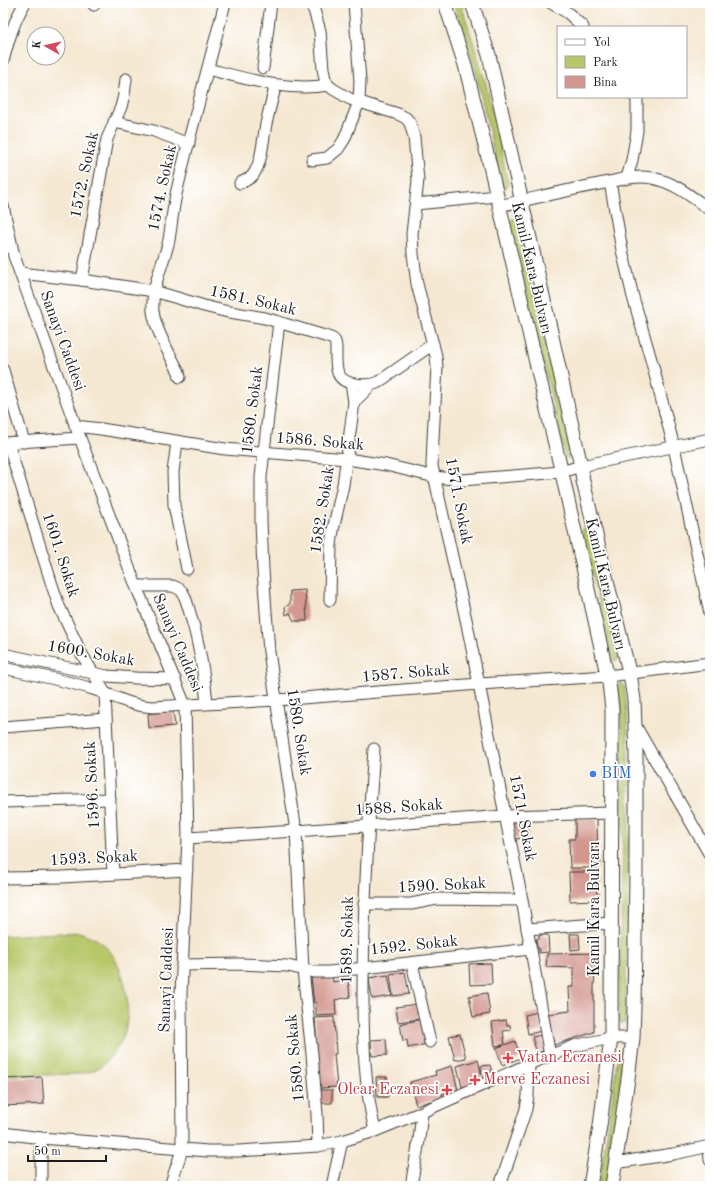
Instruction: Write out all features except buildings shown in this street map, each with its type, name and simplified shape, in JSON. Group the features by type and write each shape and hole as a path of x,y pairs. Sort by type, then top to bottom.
{"main road":[{"name":"Kamil Kara Bulvarı","path":"445,3 465,65 498,201 608,676 612,709 611,1038 600,1126 590,1186"},
{"name":"Kamil Kara Bulvarı","path":"472,3 489,55 583,480 630,674 634,700 636,754 636,874 633,1038 612,1186"}],"street":[{"name":"1574. Sokak","path":"180,377 156,322 153,302 154,291 167,247 178,186 225,3"},
{"path":"263,68 271,3"},
{"path":"208,69 276,85 311,87 328,85 323,69 320,31 314,10 309,3"},
{"path":"312,160 327,158 338,148 344,140 359,102 360,81 354,3"},
{"path":"551,3 568,13 583,26"},
{"path":"3,61 24,4"},
{"name":"1572. Sokak","path":"82,280 107,139 121,107 126,79"},
{"path":"240,183 248,180 256,170 276,85"},
{"name":"1571. Sokak","path":"328,85 350,99 398,114 406,118 410,123 414,137 418,180 412,234 414,268 436,356 437,367 432,466 467,624 522,900 550,1056"},
{"path":"627,178 637,131 637,100 636,98"},
{"path":"114,122 154,131 189,144"},
{"path":"416,204 521,201 627,178 645,177 666,182 681,190 710,210"},
{"path":"610,182 622,250 633,297 674,447 710,613"},
{"name":"Sanayi Caddesi","path":"3,206 8,257 20,273 75,426 136,586 185,705 188,838 182,965 182,1150 170,1186"},
{"name":"1581. Sokak","path":"20,273 82,280 154,291 224,311 265,318 328,337 334,340 336,344 337,373 344,382 351,383"},
{"name":"1580. Sokak","path":"279,322 261,477 263,570 269,652 296,831 303,970 312,1054 318,1146"},
{"path":"351,383 371,385 377,383 433,344"},
{"path":"3,370 24,442"},
{"name":"1582. Sokak","path":"330,600 331,545 347,459 354,402 351,383"},
{"path":"354,402 371,385"},
{"name":"1586. Sokak","path":"75,426 225,450 347,459 386,465 435,477 462,480 561,472 581,466 710,439"},
{"path":"6,443 80,438"},
{"path":"177,442 173,472 174,505 187,570"},
{"name":"1601. Sokak","path":"6,443 52,585 68,627 105,693"},
{"path":"136,586 173,586 179,588 183,592 201,656 208,703"},
{"name":"1600. Sokak","path":"3,654 123,678 175,679"},
{"name":"1587. Sokak","path":"3,668 60,680 105,693 128,703 143,706 163,707 608,676 710,663"},
{"name":"1596. Sokak","path":"105,693 113,874"},
{"path":"3,727 106,719"},
{"path":"635,725 710,855"},
{"name":"1589. Sokak","path":"374,749 364,904 363,968 365,1068 375,1131"},
{"path":"3,802 110,799"},
{"name":"1588. Sokak","path":"188,838 505,816 612,813"},
{"name":"1593. Sokak","path":"3,878 187,870"},
{"name":"1590. Sokak","path":"364,904 411,904 437,899 522,900"},
{"path":"527,929 612,922"},
{"name":"1592. Sokak","path":"182,965 256,964 288,966 313,972 329,972 530,949"},
{"path":"412,963 430,1042"},
{"path":"3,1133 41,1138 182,1150 239,1151 318,1146 342,1141 375,1131 574,1046 611,1038 633,1038"},
{"path":"500,1186 526,1109 530,1084 529,1064"},
{"path":"411,1186 418,1148 422,1112"},
{"path":"41,1138 41,1186"},
{"path":"332,1186 342,1141"},
{"path":"615,1163 672,1154 709,1146 710,1160"}],"green space":[{"path":"453,3 461,3 486,84 508,183 506,188 501,184 475,68"},
{"path":"514,219 517,221 571,454 570,458 568,459 565,456 511,223 511,220"},
{"path":"583,528 588,529 590,532 618,658 616,661 613,660 612,657 582,532"},
{"path":"620,683 624,685 627,713 629,816 625,1023 621,1023 619,1020 623,834 621,707 618,689"},
{"path":"79,932 102,943 108,949 119,968 126,991 127,1003 126,1027 121,1041 113,1054 106,1061 98,1068 85,1073 3,1076 3,936"},
{"path":"621,1051 624,1054 605,1186 598,1186 609,1123 618,1052"}],"place":[{"name":"BİM","path":"593,774"},
{"name":"Vatan Eczanesi","path":"508,1058"},
{"name":"Merve Eczanesi","path":"475,1080"},
{"name":"Olcar Eczanesi","path":"447,1090"}]}
